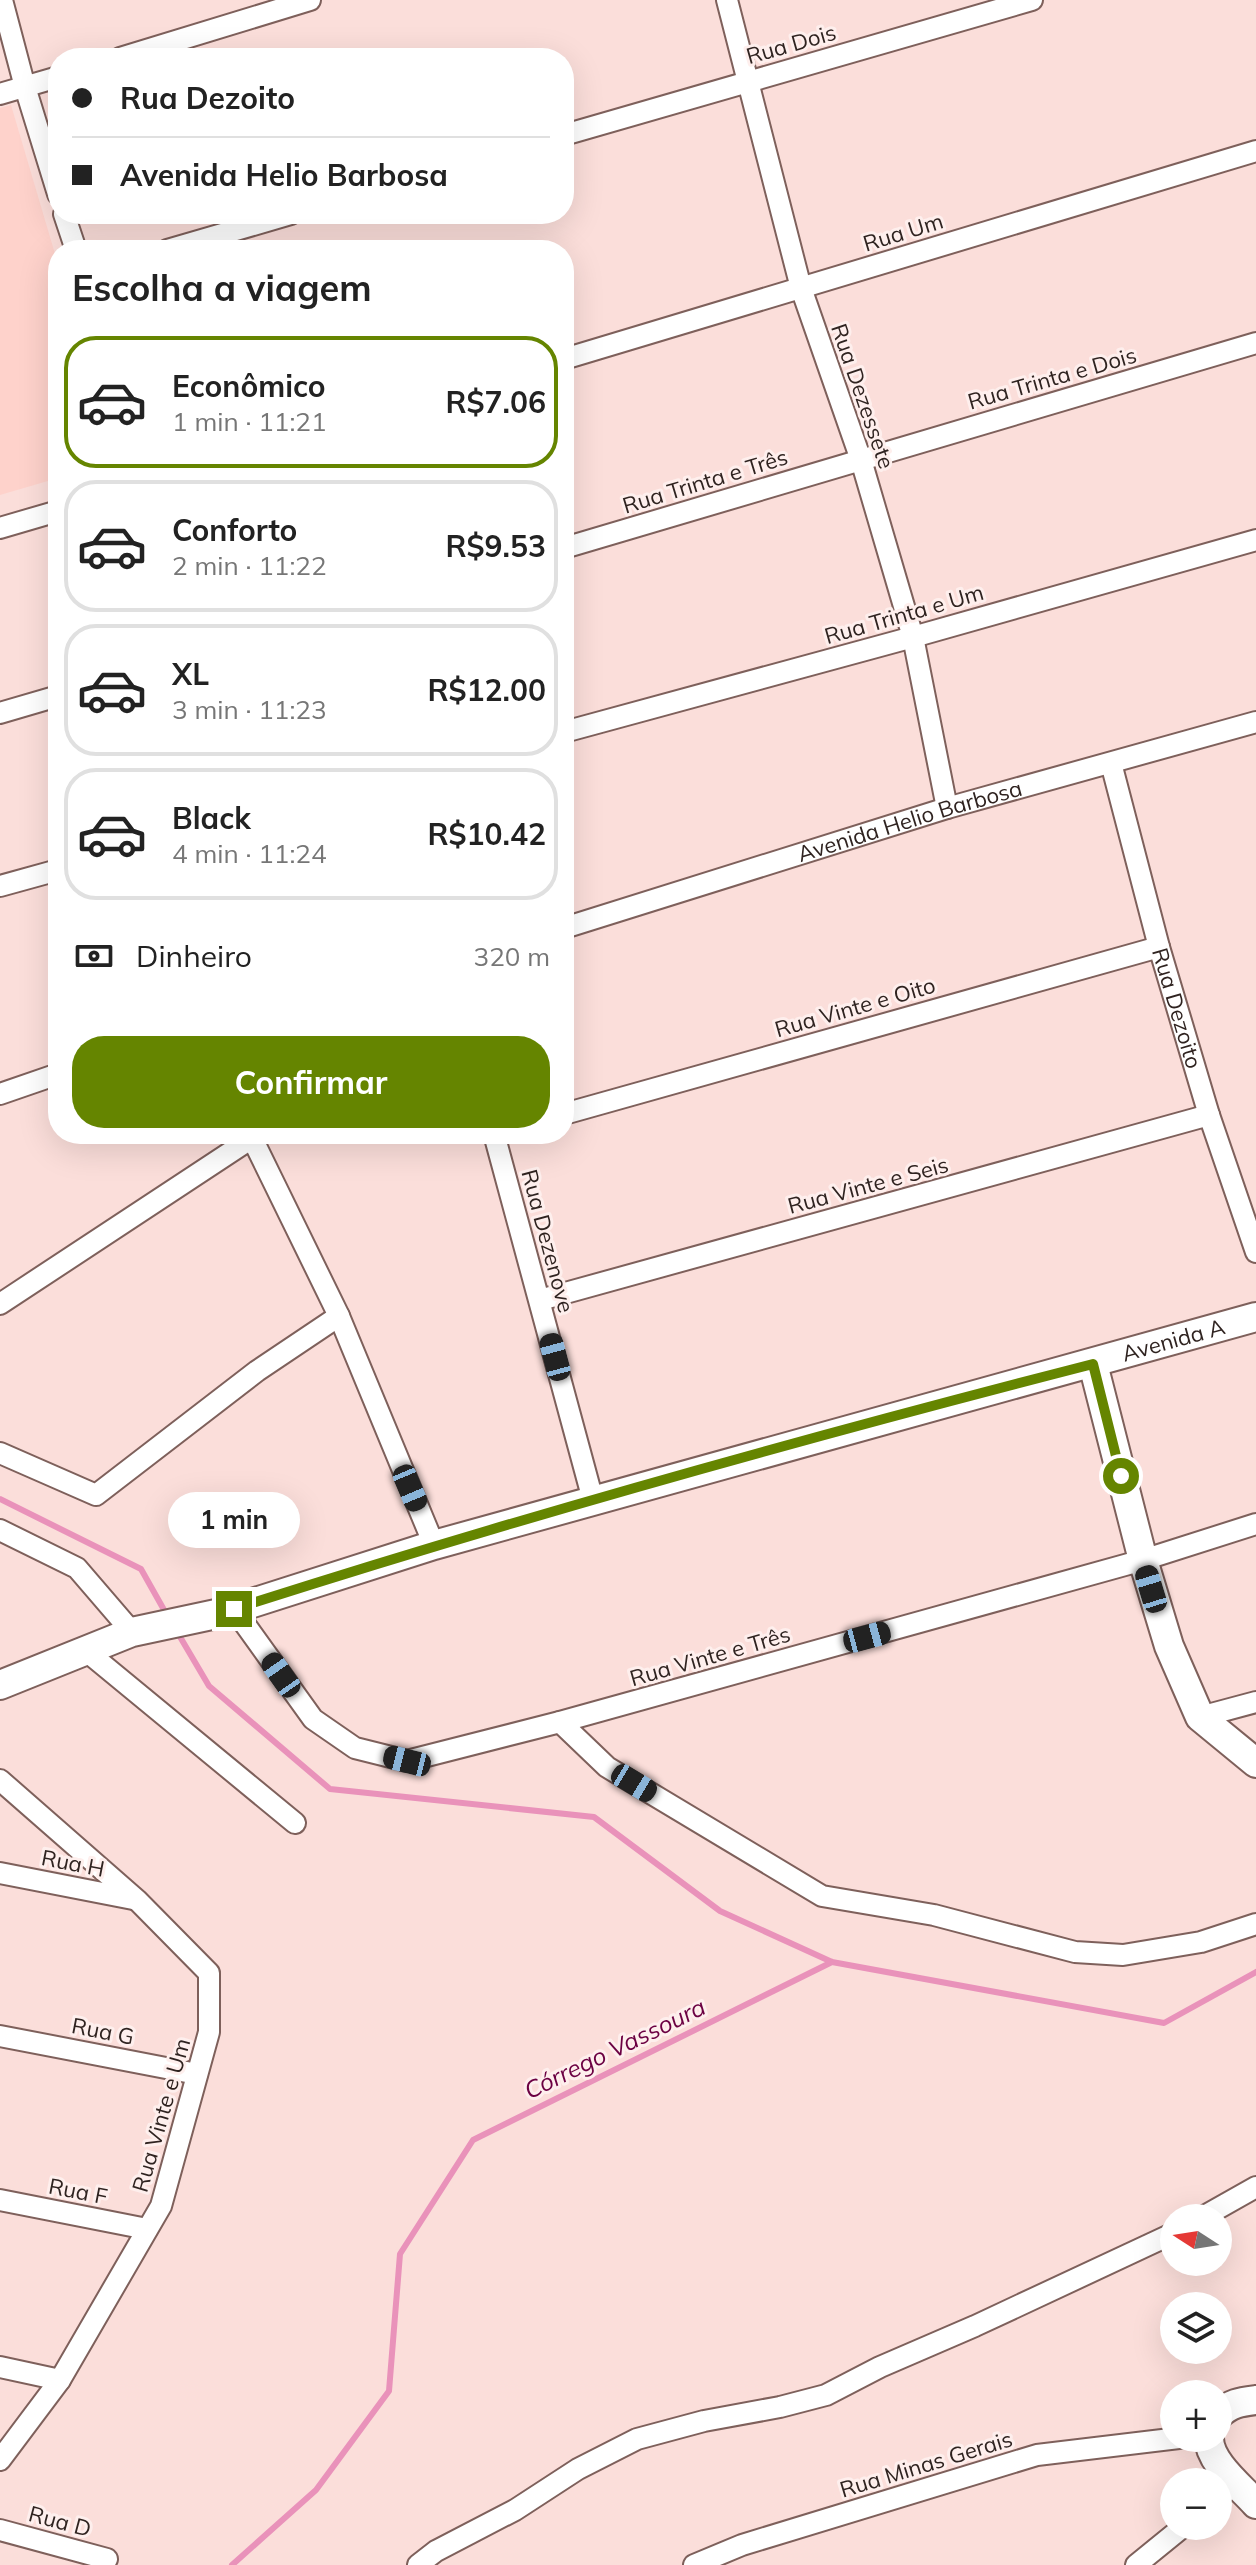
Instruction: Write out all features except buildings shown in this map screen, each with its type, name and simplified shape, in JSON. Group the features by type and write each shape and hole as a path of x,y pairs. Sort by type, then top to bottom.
{"street":[{"path":"2,0 48,162"},
{"path":"153,48 310,0"},
{"name":"Rua Dezessete","path":"727,0 801,288 861,460 913,637 947,808"},
{"name":"Rua Dois","path":"574,132 1032,0"},
{"path":"0,94 48,80"},
{"name":"Rua Um","path":"574,356 1256,151"},
{"path":"201,240 257,224"},
{"name":"Rua Trinta e Dois","path":"861,460 1256,343"},
{"name":"Rua Trinta e Três","path":"574,545 861,460"},
{"path":"0,528 48,514"},
{"name":"Rua Trinta e Um","path":"574,729 1256,540"},
{"path":"0,713 48,699"},
{"name":"Avenida Helio Barbosa","path":"574,925 947,808 1256,722"},
{"name":"Rua Dezoito","path":"1111,763 1159,947 1209,1115 1256,1252"},
{"path":"0,886 48,873"},
{"name":"Rua Vinte e Oito","path":"574,1111 1159,947"},
{"path":"0,1094 48,1077"},
{"name":"Rua Vinte e Seis","path":"540,1300 1209,1115"},
{"path":"0,1304 239,1144"},
{"path":"255,1144 339,1316 434,1545"},
{"name":"Rua Dezenove","path":"497,1144 593,1500"},
{"path":"0,1453 96,1495 257,1371 339,1316"},
{"name":"Avenida A","path":"1093,1364 1256,1317"},
{"path":"0,1685 85,1650 145,1630 228,1611 434,1545 941,1403 1093,1364 1143,1560 1169,1646 1200,1717 1256,1763"},
{"name":"Rua Vinte e Três","path":"228,1611 313,1719 355,1748 407,1761 560,1722 1143,1560 1256,1524"},
{"path":"0,1530 77,1568 145,1630"},
{"path":"85,1650 295,1823"},
{"path":"1200,1717 1256,1702"},
{"path":"560,1722 607,1767 822,1896 934,1915 1075,1952 1123,1955 1201,1942 1256,1924"},
{"name":"Rua Vinte e Um","path":"0,1780 137,1900 209,1973 209,2032 161,2206 60,2380 0,2460"},
{"name":"Rua H","path":"0,1873 137,1900"},
{"name":"Rua G","path":"0,2036 197,2074"},
{"path":"1226,2204 1256,2187"},
{"name":"Rua F","path":"0,2200 147,2229"},
{"path":"418,2565 436,2551 515,2510 578,2469 637,2439 826,2395 880,2367 1160,2239"},
{"path":"0,2367 60,2380"},
{"path":"1232,2404 1242,2400 1256,2401"},
{"name":"Rua Minas Gerais","path":"694,2565 742,2545 1037,2455 1160,2440"},
{"path":"1232,2492 1256,2504"},
{"name":"Rua D","path":"0,2530 107,2559"},
{"path":"1136,2565 1167,2540"}],"shaded area":[{"path":"11,105 51,240 48,240 48,481 0,495 0,108"}],"waterway":[{"path":"0,1499 141,1569 168,1617"},
{"path":"176,1630 209,1686 330,1789 594,1817 720,1911 832,1962 1164,2023 1256,1972"},
{"name":"Córrego Vassoura","path":"232,2565 316,2490 389,2391 400,2254 473,2140 832,1962"}],"route":[{"path":"234,1609 434,1545 941,1403 1093,1364 1121,1476"}]}
